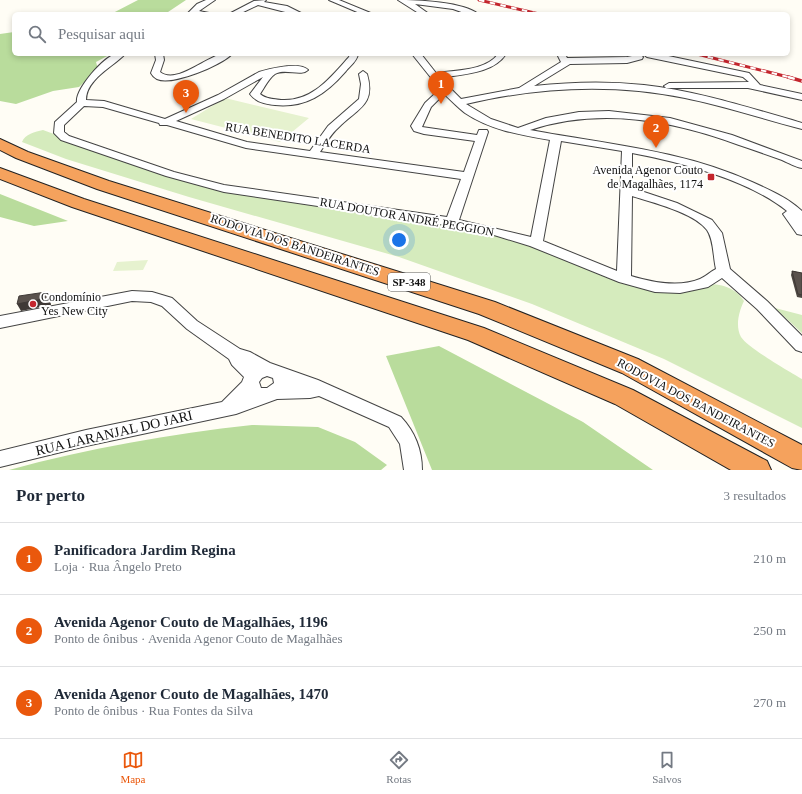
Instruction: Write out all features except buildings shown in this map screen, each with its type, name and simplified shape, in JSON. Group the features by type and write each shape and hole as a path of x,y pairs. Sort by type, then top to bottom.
{"highway":[{"name":"RODOVIA DOS BANDEIRANTES","path":"0,144 22,155 103,185 487,308 630,366 802,459"},
{"name":"SP-348","path":"0,172 78,203 476,334 624,397 756,470"}],"street":[{"path":"193,12 210,0"},
{"path":"333,0 364,12"},
{"path":"404,0 423,12"},
{"path":"404,0 454,7 468,12"},
{"path":"237,12 259,1 294,12"},
{"path":"82,103 81,95 86,87 107,63 118,56"},
{"path":"159,56 160,60 155,73 159,77 166,78 185,75 224,56"},
{"path":"229,93 255,94 260,99 279,103 308,100 319,93 354,56"},
{"path":"418,56 458,103 469,112 489,122 556,138 652,153 712,170 779,199 802,218"},
{"path":"434,76 485,66 499,60 501,56"},
{"path":"520,92 566,63 563,57 635,60 638,56"},
{"path":"656,56 747,76 756,86"},
{"path":"255,94 268,78 268,74 274,69 304,70"},
{"path":"164,123 229,93 260,74 268,74"},
{"path":"313,155 331,128 360,105 365,98 366,90 363,74"},
{"path":"543,78 549,88"},
{"path":"458,103 549,88 645,88 731,85 756,86 802,97"},
{"path":"645,88 719,102 802,126"},
{"path":"446,90 438,94 423,112 416,126 418,129 481,139"},
{"name":"RUA BENEDITO LACERDA","path":"82,103 104,104 164,123 246,145 467,176"},
{"name":"RUA DOUTOR ANDRÉ PEGGION","path":"82,103 59,124 59,133 65,138 194,181 260,194 452,222 488,229 536,243 624,278 662,288 689,286 707,281 715,278 722,271"},
{"path":"519,130 550,121 586,116 612,115 646,118 692,126 739,140 802,165"},
{"path":"788,122 794,116 802,115"},
{"path":"452,222 467,176 489,122"},
{"path":"536,243 556,138"},
{"path":"624,278 627,149"},
{"path":"745,183 778,205 799,225 802,232"},
{"path":"626,190 698,216 710,224 714,230 722,271 762,305 802,346"},
{"path":"0,322 132,296 146,296 167,302 192,325 236,355 238,361 263,376 282,384 270,394 254,392 263,376"},
{"path":"263,376 318,389 385,416 395,422 402,430 411,448 413,470"},
{"path":"228,408 263,376"},
{"name":"RUA LARANJAL DO JARI","path":"0,459 86,438 236,407 270,394 318,389"}],"green space":[{"path":"138,0 186,0 168,12 115,12"},
{"path":"12,32 12,56 107,56 96,62 98,69 79,87 53,91 16,104 0,101 0,34"},
{"path":"225,98 309,118 280,142 191,119"},
{"path":"43,130 167,176 487,232 554,254 639,286 656,287 712,284 725,286 735,292 744,301 738,319 738,328 741,337 745,342 779,366 802,379 802,428 664,359 532,304 399,257 189,197 66,159 22,142 28,135"},
{"path":"0,194 68,221 34,226 0,217"},
{"path":"148,260 143,270 113,271 117,262"},
{"path":"775,308 802,315 802,333"},
{"path":"439,346 583,422 653,470 432,470 386,356"},
{"path":"252,425 318,427 355,442 387,465 381,470 9,470 99,448"}],"railway":[{"path":"479,0 530,12"},
{"path":"705,56 792,78"},
{"path":"788,77 802,81"}],"place":[{"name":"Panificadora Jardim Regina","path":"441,104"},
{"name":"Avenida Agenor Couto de Magalhães, 1470","path":"186,113"},
{"name":"Avenida Agenor Couto de Magalhães, 1196","path":"656,148"},
{"name":"Avenida Agenor Couto de Magalhães, 1174","path":"711,177"},
{"name":"Condomínio Yes New City","path":"33,304"}]}
